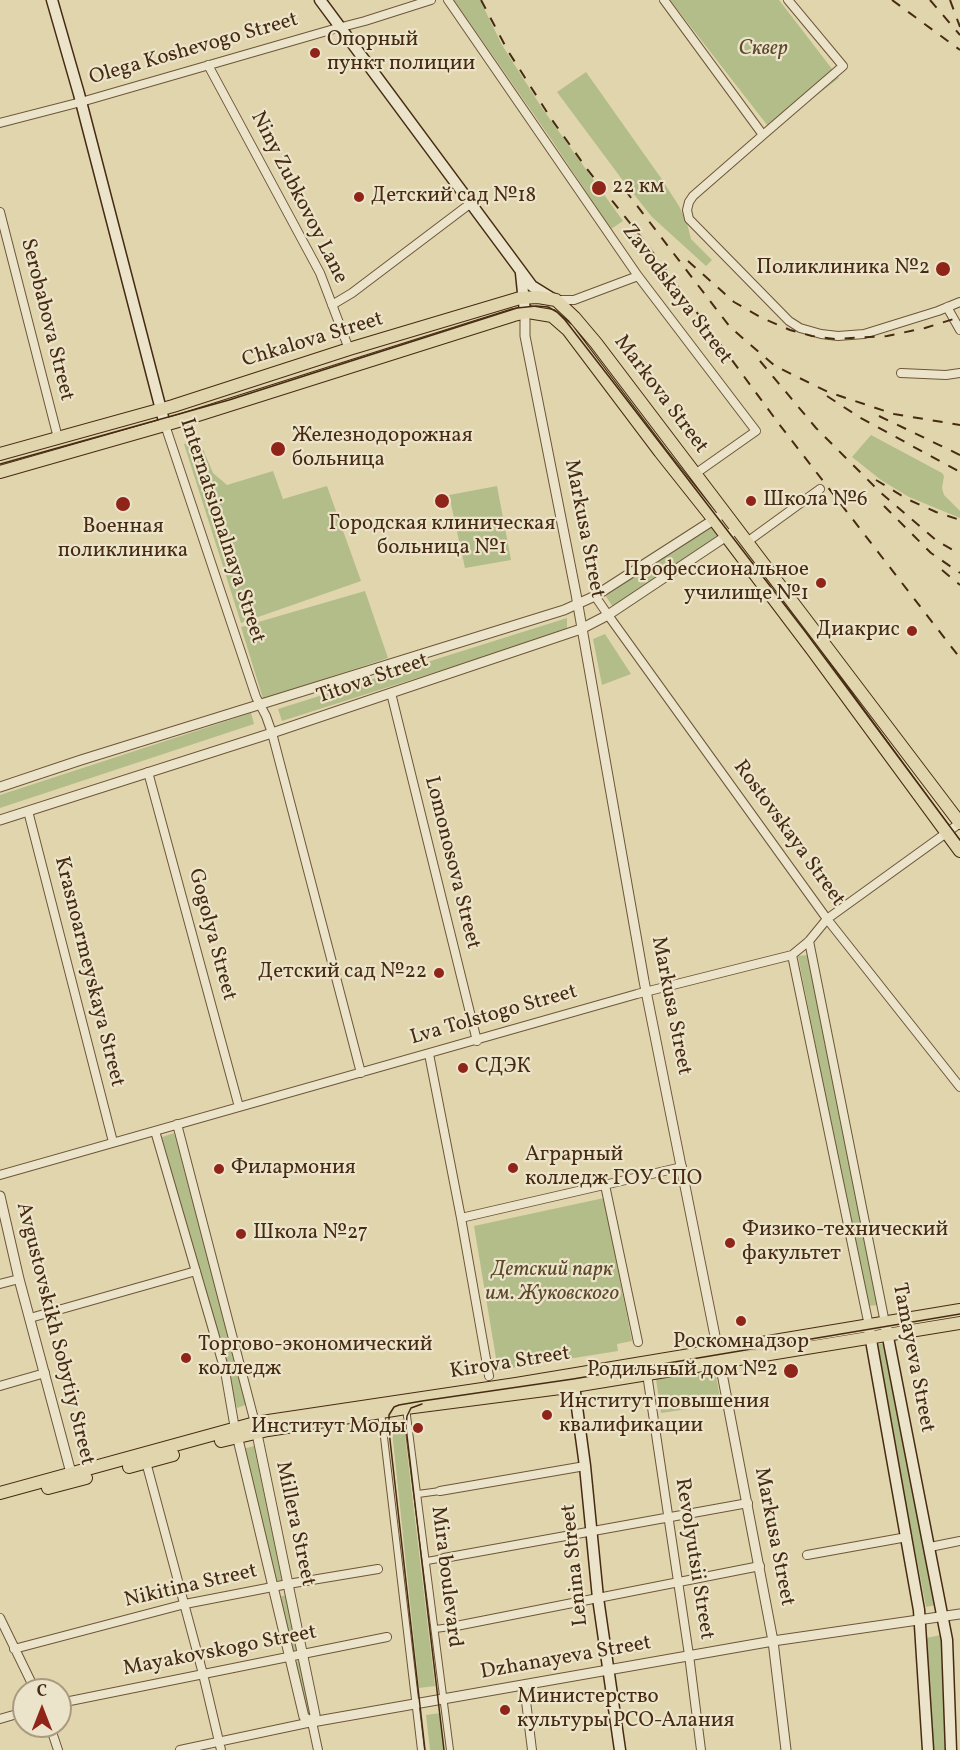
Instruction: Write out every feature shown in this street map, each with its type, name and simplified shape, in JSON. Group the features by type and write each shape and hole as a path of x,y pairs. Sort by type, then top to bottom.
{"main road":[{"name":"Internatsionalnaya Street","path":"52,0 81,102 165,426"},
{"name":"Markova Street","path":"320,0 532,286 556,300 596,343 960,823"},
{"name":"Markusa Street","path":"520,270 525,312"},
{"name":"Chkalova Street","path":"0,454 161,409 524,297 556,300"},
{"name":"Markova Street","path":"525,312 552,316 568,330 813,651 960,851"},
{"name":"Chkalova Street","path":"0,472 165,426 525,312"},
{"name":"Kirova Street","path":"256,1427 381,1412 870,1332 960,1310"},
{"name":"Kirova Street","path":"886,1329 960,1323"},
{"name":"Tamayeva Street","path":"886,1329 947,1640 951,1750"},
{"name":"Tamayeva Street","path":"870,1332 921,1619 928,1750"},
{"name":"Kirova Street","path":"0,1493 146,1462 256,1427 574,1380 647,1374 719,1357"},
{"name":"Lenina Street","path":"574,1380 598,1598 620,1750"},
{"name":"Kirova Street","path":"0,1501 72,1477 236,1433"}],"street":[{"name":"Olega Koshevogo Street","path":"0,123 208,66 431,0"},
{"name":"Zavodskaya Street","path":"448,0 638,276 756,430 695,474"},
{"path":"664,0 763,135"},
{"path":"788,0 843,66 693,195 687,210 689,219 789,321 800,328 838,336 864,334 960,302"},
{"name":"Niny Zubkovoy Lane","path":"208,66 320,273 349,350"},
{"path":"333,305 471,203"},
{"name":"Serobabova Street","path":"0,212 58,438"},
{"name":"Chkalova Street","path":"556,300 574,300 638,276"},
{"path":"947,307 960,330"},
{"name":"Markusa Street","path":"525,312 525,336 578,605 647,992 760,1566 773,1641 786,1750"},
{"path":"901,373 946,375 960,373"},
{"name":"Internatsionalnaya Street","path":"165,426 247,672 272,733 361,1072"},
{"path":"747,542 820,489"},
{"name":"Titova Street","path":"0,787 550,616 595,596 724,512"},
{"name":"Titova Street","path":"0,820 272,733 581,629 608,615 737,529"},
{"name":"Rostovskaya Street","path":"595,596 827,919 960,1086"},
{"name":"Lomonosova Street","path":"391,693 477,1041"},
{"name":"Gogolya Street","path":"148,772 239,1107"},
{"name":"Krasnoarmeyskaya Street","path":"28,811 112,1142"},
{"name":"Lva Tolstogo Street","path":"0,1175 647,992 792,954 809,942 827,919 960,823"},
{"name":"Tamayeva Street","path":"809,942 886,1329"},
{"name":"Tamayeva Street","path":"792,954 870,1332"},
{"path":"429,1054 489,1376"},
{"name":"Millera Street","path":"177,1124 256,1427 315,1715 312,1722 318,1750"},
{"name":"Millera Street","path":"156,1131 225,1371 236,1433 304,1717 312,1722"},
{"path":"461,1218 682,1167"},
{"path":"605,1185 638,1342"},
{"name":"Avgustovskikh Sobytiy Street","path":"0,1196 19,1279 72,1477"},
{"path":"30,1318 196,1271"},
{"path":"0,1284 19,1279"},
{"path":"0,1386 45,1373"},
{"name":"Revolyutsii Street","path":"647,1374 689,1655 700,1750"},
{"name":"Mira boulevard","path":"405,1408 450,1750"},
{"path":"381,1412 420,1750"},
{"path":"146,1462 185,1604 221,1750"},
{"path":"418,1494 585,1466"},
{"path":"426,1561 748,1503"},
{"path":"807,1555 907,1537"},
{"path":"930,1547 960,1541"},
{"path":"435,1629 760,1566"},
{"name":"Nikitina Street","path":"14,1649 185,1604 378,1569"},
{"name":"Dzhanayeva Street","path":"180,1750 312,1722 689,1655 960,1614"},
{"path":"0,1618 30,1678"},
{"name":"Mayakovskogo Street","path":"72,1700 387,1637"},
{"path":"524,1685 532,1750"}],"green space":[{"path":"454,0 480,0 502,45 542,108 623,221 611,229"},
{"name":"Сквер","path":"670,0 779,0 839,78 771,130"},
{"path":"586,72 679,206 691,239 712,260 706,266 652,217 557,92"},
{"path":"871,435 942,473 944,495 960,511 960,518 909,497 881,480 852,457"},
{"path":"199,440 213,473 227,485 273,471 283,499 327,486 361,581 241,623 184,444"},
{"path":"497,486 511,560 465,568 449,495"},
{"path":"713,526 721,537 613,607 605,595"},
{"path":"365,591 388,658 263,699 241,627"},
{"path":"567,618 567,629 555,634 282,721 278,709"},
{"path":"605,634 631,674 602,685 593,639"},
{"path":"251,713 254,724 0,808 0,795"},
{"path":"808,955 877,1305 867,1306 798,956"},
{"path":"174,1133 248,1404 237,1408 162,1137"},
{"name":"Детский парк им. Жуковского","path":"604,1198 632,1341 617,1344 618,1351 498,1370 474,1226"},
{"path":"886,1343 936,1605 926,1607 875,1345"},
{"path":"715,1370 721,1404 661,1413 656,1379"},
{"path":"403,1419 435,1686 419,1688 391,1421"},
{"path":"254,1446 282,1580 276,1581 243,1449"},
{"path":"286,1595 299,1649 292,1651 279,1597"},
{"path":"941,1635 947,1750 932,1750 926,1638"},
{"path":"300,1661 312,1714 306,1715 295,1662"},
{"path":"440,1713 444,1750 430,1750 426,1715"}],"tram line":[{"path":"0,464 229,400 517,308 548,307 565,320 610,378 804,630 960,840"},
{"path":"425,1750 389,1431 389,1415 394,1407 960,1314"},
{"path":"422,1404 411,1408 407,1416 406,1427 444,1750"}],"railway":[{"path":"481,0 508,51 550,117 587,169 645,242 779,424 960,658"},
{"path":"892,0 960,50"},
{"path":"930,0 960,35"},
{"path":"950,0 960,27"},
{"path":"625,190 730,327 775,366 828,392 894,414 960,425"},
{"path":"688,261 734,302 762,318 790,330 812,336 835,339 887,336 925,328 960,317"},
{"path":"760,361 816,428 880,492 937,541 960,554"},
{"path":"827,396 859,417 960,472"},
{"path":"879,416 960,455"},
{"path":"876,480 907,499 960,520"},
{"path":"884,506 931,553 960,573"},
{"path":"942,570 960,585"}],"place":[{"name":"Опорный пункт полиции","path":"315,53"},
{"name":"22 км","path":"599,188"},
{"name":"Детский сад №18","path":"359,197"},
{"name":"Поликлиника №2","path":"943,269"},
{"name":"Железнодорожная больница","path":"278,449"},
{"name":"Городская клиническая больница №1","path":"442,501"},
{"name":"Школа №6","path":"751,501"},
{"name":"Военная поликлиника","path":"123,504"},
{"name":"Профессиональное училище №1","path":"821,583"},
{"name":"Диакрис","path":"912,631"},
{"name":"Детский сад №22","path":"439,973"},
{"name":"СДЭК","path":"463,1068"},
{"name":"Аграрный колледж ГОУ СПО","path":"513,1168"},
{"name":"Филармония","path":"219,1169"},
{"name":"Школа №27","path":"241,1234"},
{"name":"Физико-технический факультет","path":"730,1243"},
{"name":"Роскомнадзор","path":"741,1321"},
{"name":"Торгово-экономический колледж","path":"186,1358"},
{"name":"Родильный дом №2","path":"791,1371"},
{"name":"Институт повышения квалификации","path":"547,1415"},
{"name":"Институт Моды","path":"418,1428"},
{"name":"Министерство культуры РСО-Алания","path":"505,1710"}]}
